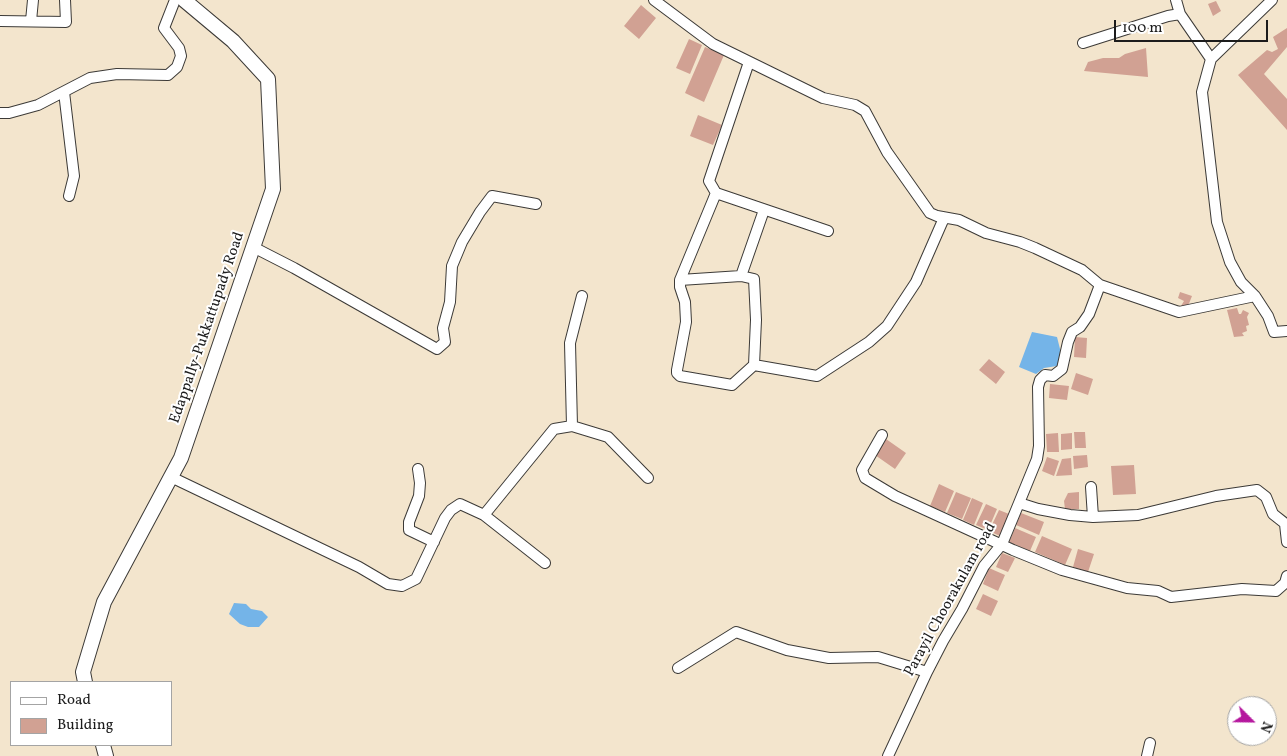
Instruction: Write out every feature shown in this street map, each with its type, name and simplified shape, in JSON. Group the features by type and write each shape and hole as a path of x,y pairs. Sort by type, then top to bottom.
{"main road":[{"name":"Edappally-Pukkattupady Road","path":"86,681 82,672 104,602 180,458 273,190 268,79 233,41 184,0"}],"street":[{"path":"31,21 33,0"},
{"path":"0,21 66,22 65,0"},
{"path":"0,113 9,113 38,105 90,78 117,74 168,75 177,67 181,56 180,48 164,28 175,0"},
{"path":"654,0 713,44 823,98 855,106 865,111 887,152 930,213 944,218 959,220 986,233 1020,242 1082,270 1100,285 1179,312 1255,296"},
{"path":"1176,0 1180,14 1210,59"},
{"path":"1272,0 1210,59 1202,92 1217,222 1230,262 1241,282 1255,296 1268,316 1274,332 1287,331"},
{"path":"1083,43 1168,16 1180,14"},
{"path":"749,62 709,181 716,193 828,232"},
{"path":"64,92 74,176 69,196"},
{"path":"680,280 741,276 754,278 756,320 754,365 732,385 680,376 677,373 686,322 685,302 680,287 680,280 716,193"},
{"path":"253,247 294,268 437,350 445,342 443,328 450,302 452,266 462,242 480,212 492,196 536,204"},
{"path":"741,276 764,210"},
{"path":"754,365 816,376 869,342 887,326 916,282 944,218"},
{"path":"1100,285 1089,314 1080,327 1072,332 1062,369 1053,376 1045,375 1040,380 1038,387 1039,446 1037,459 1019,502 1051,512 1093,517 1138,515 1196,503 1216,496 1257,490 1266,497 1273,514 1286,524 1287,542"},
{"path":"572,426 570,342 582,296"},
{"path":"484,515 554,430 572,426 608,437 648,478"},
{"path":"882,435 862,470 865,478 895,496 1062,570 1127,588 1158,591 1171,597 1242,589 1276,591 1285,583 1287,576"},
{"path":"418,469 420,483 418,496 409,522 409,530 434,542"},
{"path":"171,477 359,567 388,584 402,586 416,579 445,518 451,510 460,504 484,515 545,563"},
{"path":"1091,487 1093,517"},
{"name":"Parayil Choorakulam road","path":"888,756 942,641 962,609 984,566 1002,544 1019,502"},
{"path":"678,668 736,632 787,650 829,658 878,657 927,672"},
{"path":"1147,756 1150,743"}],"water":[{"path":"1032,332 1057,337 1061,353 1057,366 1044,368 1036,374 1019,367"},
{"path":"234,603 246,604 251,609 262,611 268,617 259,627 248,627 240,624 229,614"}],"building":[{"path":"1216,1 1221,11 1213,16 1208,4"},
{"path":"641,5 656,18 639,39 624,26"},
{"path":"1287,28 1287,47 1264,74 1287,99 1287,130 1238,75 1267,50 1272,52 1278,49 1273,37"},
{"path":"689,39 702,45 690,74 676,68"},
{"path":"705,47 724,55 704,102 685,93"},
{"path":"1146,48 1148,77 1084,71 1088,62 1103,58 1119,58 1125,54"},
{"path":"698,115 722,125 713,145 690,136"},
{"path":"1180,292 1192,296 1188,306 1181,306 1184,301 1178,298"},
{"path":"1237,308 1239,314 1243,310 1249,313 1247,317 1249,325 1246,326 1247,331 1242,333 1244,336 1234,337 1227,310"},
{"path":"1075,337 1087,338 1086,358 1074,357"},
{"path":"989,359 1005,372 996,384 979,370"},
{"path":"1076,373 1093,379 1088,395 1071,389"},
{"path":"1050,384 1069,386 1067,400 1049,398"},
{"path":"1074,432 1085,432 1086,448 1075,448"},
{"path":"1058,433 1059,452 1047,452 1046,434"},
{"path":"1072,433 1072,449 1061,450 1061,434"},
{"path":"886,439 906,453 895,469 875,455"},
{"path":"1087,455 1088,467 1074,469 1073,456"},
{"path":"1047,457 1059,461 1054,476 1042,471"},
{"path":"1071,458 1072,475 1056,476 1062,459"},
{"path":"1134,465 1136,494 1113,495 1111,466"},
{"path":"939,484 954,491 945,512 930,506"},
{"path":"956,492 971,498 962,519 947,513"},
{"path":"1079,492 1079,509 1065,509 1064,501 1068,493"},
{"path":"972,498 983,503 974,525 963,520"},
{"path":"986,504 997,509 988,530 976,525"},
{"path":"999,510 1009,514 1000,536 989,531"},
{"path":"1021,513 1044,522 1039,535 1016,525"},
{"path":"1015,528 1036,537 1030,551 1009,542"},
{"path":"1042,536 1072,549 1065,565 1035,552"},
{"path":"1078,549 1094,554 1088,572 1073,567"},
{"path":"1002,553 1015,558 1008,572 996,567"},
{"path":"989,568 1005,575 998,591 983,584"},
{"path":"983,594 998,601 991,616 976,609"}]}
